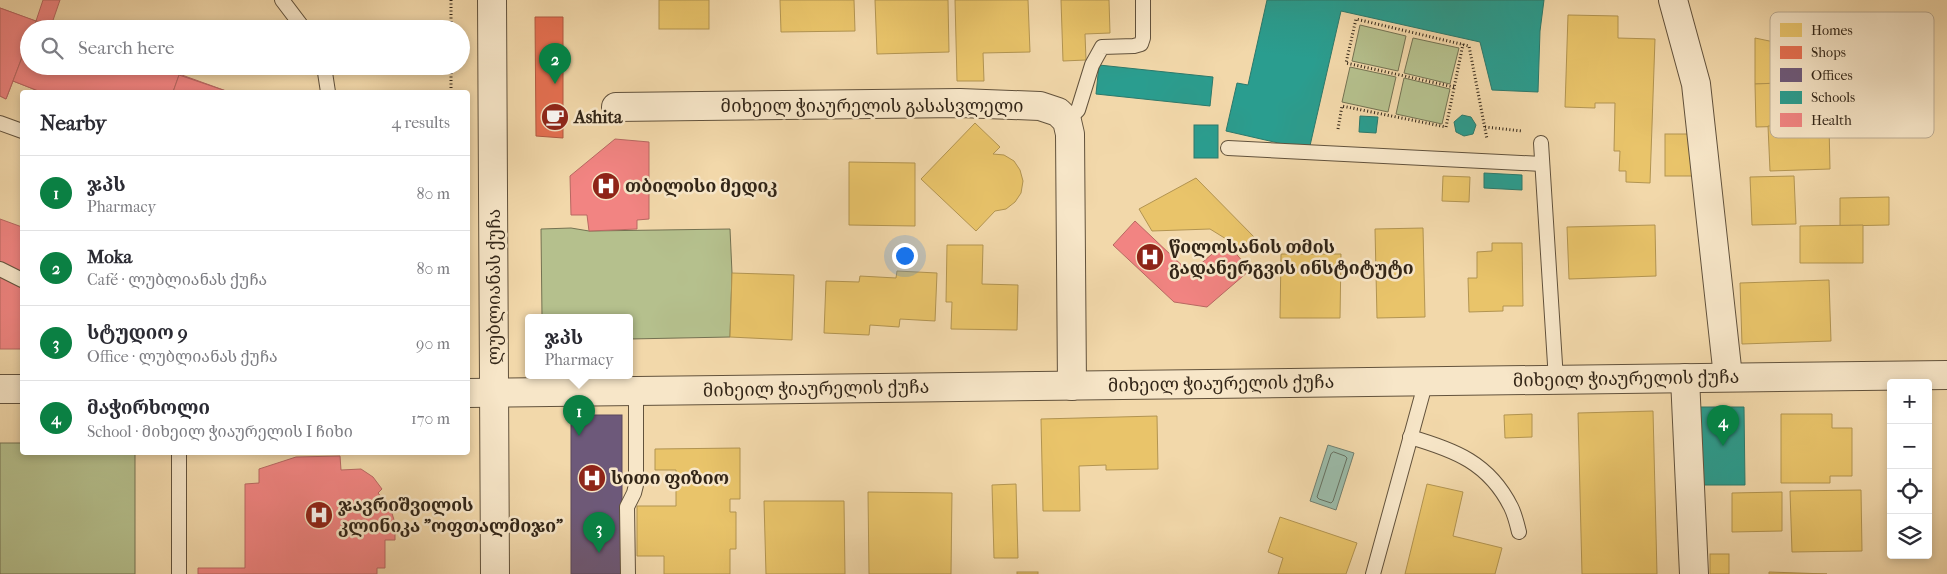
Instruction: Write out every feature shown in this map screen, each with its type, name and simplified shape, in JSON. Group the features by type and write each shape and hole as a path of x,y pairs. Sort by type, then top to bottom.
{"street":[{"name":"ლუბლიანას ქუჩა","path":"492,0 495,574"},
{"path":"1673,0 1696,84 1728,378"},
{"name":"მიხეილ ჭიაურელის გასასვლელი","path":"616,107 969,104 1040,106 1058,112 1067,121"},
{"path":"1067,121 1070,134 1072,386"},
{"path":"470,374 494,394"},
{"name":"მიხეილ ჭიაურელის ქუჩა","path":"470,393 1947,375"},
{"path":"1685,378 1694,574"},
{"path":"0,388 20,389"}],"lane":[{"path":"282,0 297,20"},
{"path":"1067,121 1078,110 1092,65 1102,47 1141,44 1143,38 1143,0"},
{"path":"325,75 328,90"},
{"path":"0,123 20,130"},
{"path":"1541,144 1556,380"},
{"path":"1228,148 1542,164"},
{"path":"0,270 20,279"},
{"path":"1373,574 1426,381"},
{"path":"628,574 627,507 636,485 636,392"},
{"path":"1410,437 1436,445 1472,461 1492,478 1511,507 1519,532"},
{"path":"179,455 180,574"}],"path":[{"path":"451,0 451,20"},
{"path":"1454,87 1346,63 1356,19 1469,46 1488,144"},
{"path":"1337,134 1342,106 1446,127 1463,44"},
{"path":"451,75 451,90"},
{"path":"1485,127 1540,133 1541,144"}],"green space":[{"path":"1360,25 1406,36 1398,71 1352,61"},
{"path":"1413,38 1459,48 1450,84 1404,73"},
{"path":"1350,67 1396,77 1388,112 1342,102"},
{"path":"1404,78 1450,89 1442,124 1396,114"},
{"path":"571,228 589,231 730,229 732,273 730,337 633,339 633,314 542,314 541,229"},
{"path":"0,443 20,443 20,455 135,455 135,574 0,574"}],"water":[{"path":"1328,445 1354,453 1336,510 1310,501"}],"building: Homes":[{"path":"659,0 709,0 709,29 659,29"},
{"path":"780,0 854,0 855,31 781,32"},
{"path":"875,0 948,0 949,52 877,54"},
{"path":"955,0 1028,0 1030,52 983,53 984,81 957,81"},
{"path":"1061,0 1109,0 1110,33 1085,34 1086,60 1063,61"},
{"path":"1568,15 1618,16 1618,38 1655,39 1650,183 1626,182 1626,171 1619,171 1620,151 1614,151 1615,103 1595,103 1595,108 1565,107"},
{"path":"1755,38 1770,41 1770,83 1755,84"},
{"path":"1770,83 1770,127 1756,127 1755,84"},
{"path":"975,123 1000,147 993,154 1004,155 1014,161 1020,170 1023,181 1021,193 1015,202 1006,209 995,211 976,231 921,179"},
{"path":"1768,126 1770,126 1770,138 1829,138 1830,169 1770,171"},
{"path":"1665,134 1698,134 1698,176 1665,176"},
{"path":"849,162 915,163 915,226 849,225"},
{"path":"1443,176 1470,177 1469,202 1442,201"},
{"path":"1794,176 1796,224 1752,225 1750,177"},
{"path":"1196,178 1256,239 1244,250 1210,229 1152,231 1139,209"},
{"path":"1889,197 1889,225 1840,226 1840,198"},
{"path":"1655,225 1656,276 1569,279 1567,227"},
{"path":"1863,225 1863,263 1800,263 1800,226"},
{"path":"1423,228 1425,317 1377,318 1375,229"},
{"path":"1492,243 1522,243 1523,306 1503,306 1503,311 1469,312 1468,278 1477,278 1477,252 1492,251"},
{"path":"947,245 983,245 982,284 1018,285 1017,330 951,329 952,302 946,302"},
{"path":"1281,254 1341,254 1340,318 1280,318"},
{"path":"897,271 937,273 935,321 900,319 899,327 870,325 869,335 824,333 826,281 859,282 860,276 896,278"},
{"path":"732,273 794,275 792,340 730,337"},
{"path":"1829,280 1831,341 1742,344 1740,283"},
{"path":"1653,411 1657,574 1582,574 1578,413"},
{"path":"1532,414 1532,437 1505,438 1504,415"},
{"path":"1781,414 1832,414 1832,428 1852,428 1852,476 1830,476 1830,483 1781,483"},
{"path":"1157,416 1158,469 1106,470 1106,465 1079,466 1080,511 1043,511 1041,419"},
{"path":"740,448 740,499 730,499 730,512 736,512 736,549 730,549 730,574 664,574 664,556 637,556 637,506 676,506 676,470 655,470 655,449"},
{"path":"1016,484 1018,558 994,558 992,485"},
{"path":"1427,484 1463,492 1453,536 1502,548 1495,574 1405,574"},
{"path":"1861,490 1862,551 1792,552 1790,491"},
{"path":"868,492 952,493 951,574 869,574"},
{"path":"1782,492 1782,531 1732,532 1732,493"},
{"path":"764,501 844,501 845,574 766,574"},
{"path":"1280,517 1357,543 1346,574 1278,574 1283,558 1268,552"},
{"path":"1710,554 1729,554 1729,574 1710,574"},
{"path":"1017,572 1038,572 1038,574 1017,574"},
{"path":"1769,572 1827,574 1769,574"}],"building: Shops":[{"path":"535,17 563,17 563,138 536,136"}],"building: Offices":[{"path":"571,415 622,415 622,574 571,574"}],"building: Schools":[{"path":"1267,0 1544,0 1540,31 1538,92 1492,90 1480,42 1341,11 1309,150 1226,131 1237,83 1248,85"},
{"path":"1099,65 1213,77 1210,106 1096,94"},
{"path":"1462,115 1471,117 1476,125 1473,134 1464,136 1456,132 1454,122"},
{"path":"1360,116 1378,117 1376,133 1359,132"},
{"path":"1194,125 1218,125 1218,158 1194,158"},
{"path":"1484,173 1522,175 1522,190 1484,188"},
{"path":"1700,407 1744,407 1745,485 1700,485"}],"building: Health":[{"path":"43,0 60,0 53,20 36,20"},
{"path":"0,8 33,20 20,20 20,75 182,75 223,90 36,90 13,81 6,99 0,96"},
{"path":"0,8 33,20 20,20 20,62 6,99 0,96"},
{"path":"20,63 20,75 179,75 174,90 36,90 13,81"},
{"path":"179,75 223,90 174,90"},
{"path":"615,139 649,142 649,219 637,220 637,229 589,231 587,215 571,215 570,176"},
{"path":"0,219 20,226 20,349 0,349"},
{"name":"წილოსანის თმის გადანერგვის ინსტიტუტი","path":"1135,221 1190,273 1226,242 1250,270 1207,307 1174,302 1113,245"},
{"name":"ჯავრიშვილის კლინიკა \"ოფთალმიჯი\"","path":"340,456 341,470 361,469 373,477 382,489 378,493 390,507 395,523 395,540 385,540 385,568 377,568 377,574 198,574 198,568 245,568 245,484 259,483 259,469 296,457"}],"place":[{"name":"Moka","path":"555,84"},
{"name":"Ashita","path":"555,117"},
{"name":"თბილისი მედიკ","path":"606,186"},
{"name":"წილოსანის თმის გადანერგვის ინსტიტუტი","path":"1150,257"},
{"name":"ჯპს","path":"579,436"},
{"name":"მაჭირხოლი","path":"1723,446"},
{"name":"სითი ფიზიო","path":"592,478"},
{"name":"ჯავრიშვილის კლინიკა \"ოფთალმიჯი\"","path":"319,515"},
{"name":"სტუდიო 9","path":"599,553"}]}
